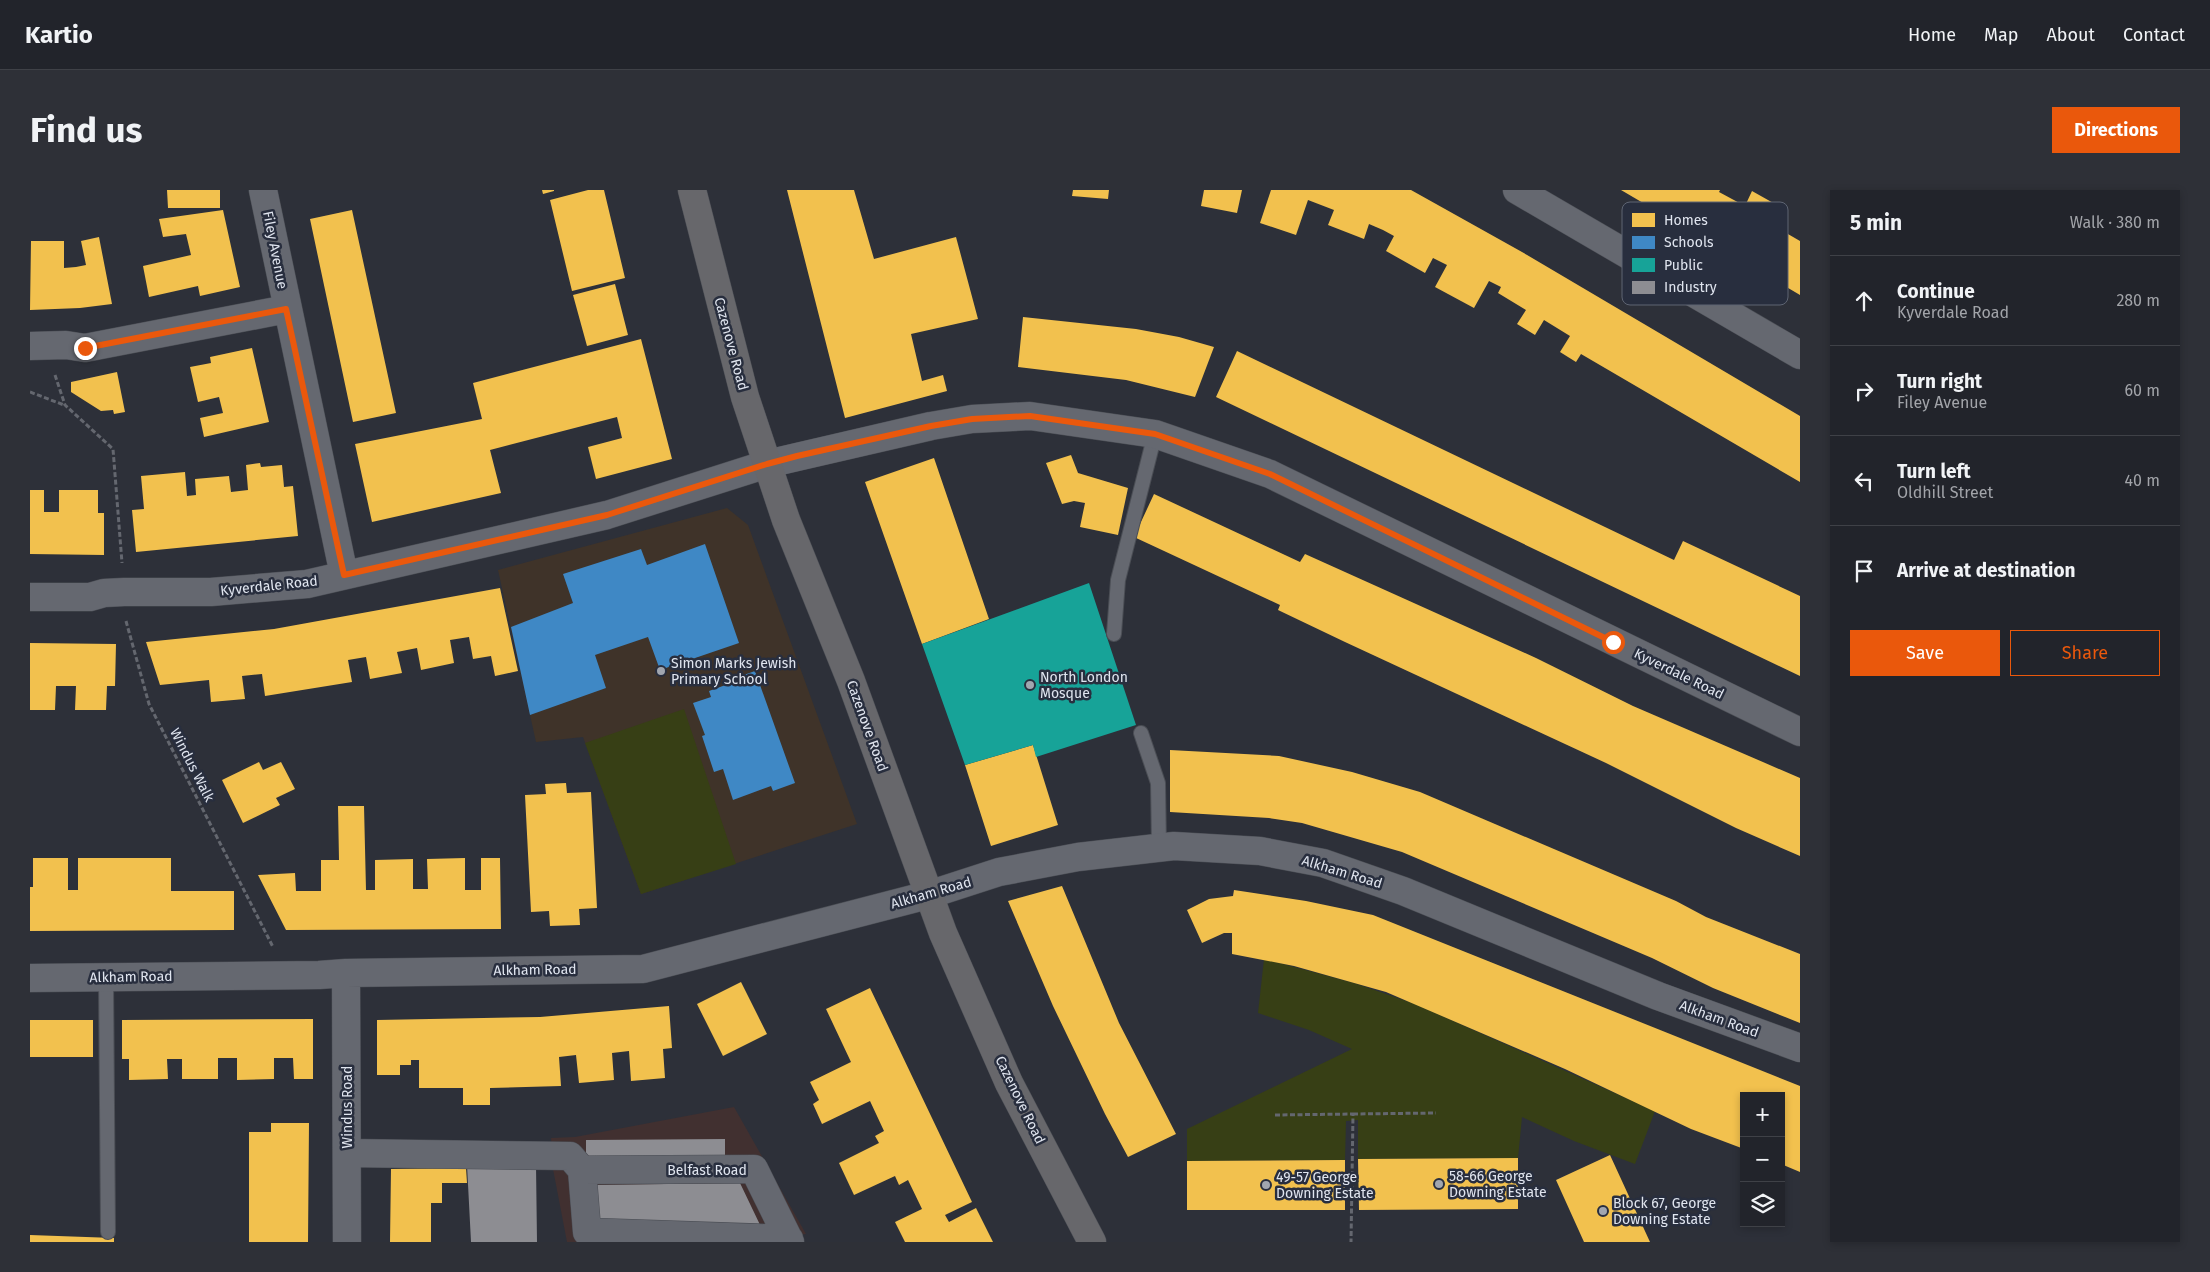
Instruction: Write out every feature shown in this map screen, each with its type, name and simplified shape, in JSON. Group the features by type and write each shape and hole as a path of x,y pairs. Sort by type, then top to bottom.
{"street":[{"name":"Filey Avenue","path":"263,190 286,309 344,575"},
{"name":"Cazenove Road","path":"692,190 746,397 767,464 792,536 854,690 928,895 1009,1083 1092,1242"},
{"path":"1517,190 1622,251"},
{"path":"1714,305 1800,355"},
{"path":"30,346 66,345 85,348 286,309"},
{"name":"Kyverdale Road","path":"30,597 90,597 114,592 211,592 307,584 607,515 767,464 931,426 972,419 1030,416 1155,434 1270,474 1800,732"},
{"name":"Alkham Road","path":"30,978 319,976 346,973 643,969 928,895 999,872 1078,857 1159,847 1260,851 1323,863 1403,891 1658,996 1800,1048"},
{"name":"Windus Road","path":"346,973 347,1242"},
{"path":"347,1153 570,1156 582,1170"},
{"name":"Belfast Road","path":"754,1169 789,1240 587,1232 582,1170 754,1169"}],"lane":[{"path":"1114,634 1118,580 1155,434"},
{"path":"1141,733 1158,783 1159,847"},
{"path":"106,977 108,1232"}],"path":[{"path":"54,370 65,405"},
{"path":"30,392 65,405 113,449 123,573"},
{"name":"Windus Walk","path":"125,612 126,629 149,704 266,932"},
{"path":"1275,1115 1436,1113"},
{"path":"1351,1242 1352,1114"}],"shaded area":[{"name":"Simon Marks Jewish Primary School","path":"727,508 748,525 857,824 641,894 583,737 536,742 498,570"},
{"path":"734,1107 806,1234 781,1238 780,1242 567,1242 553,1169 551,1138 575,1137"}],"green space":[{"path":"684,709 736,864 641,894 585,743"},
{"path":"1264,959 1354,983 1415,1004 1655,1111 1635,1164 1574,1141 1522,1117 1518,1158 1358,1159 1358,1120 1346,1121 1345,1160 1187,1161 1187,1129 1352,1049 1309,1030 1258,1013"}],"building: Homes":[{"path":"167,190 220,190 220,208 168,208"},
{"path":"542,190 554,190 554,191 543,194"},
{"path":"588,190 604,190 625,278 572,291 550,200"},
{"path":"787,190 854,190 874,259 956,237 978,319 911,334 922,381 943,375 947,391 845,418"},
{"path":"1073,190 1109,190 1108,199 1072,196"},
{"path":"1204,190 1242,190 1237,213 1201,206"},
{"path":"1271,190 1411,190 1522,252 1800,416 1800,482 1581,354 1576,362 1560,352 1570,336 1544,320 1535,335 1517,324 1526,310 1498,293 1501,287 1489,281 1474,308 1435,287 1447,265 1433,258 1425,273 1386,251 1394,236 1383,230 1369,224 1364,239 1328,225 1334,210 1308,200 1296,235 1260,223"},
{"path":"1621,190 1720,190 1719,192 1738,202 1641,202"},
{"path":"1752,191 1772,202 1747,202"},
{"path":"223,210 240,287 200,296 198,286 149,297 143,266 191,255 186,234 163,237 159,219"},
{"path":"352,210 396,413 353,422 310,219"},
{"path":"1788,234 1800,241 1800,295 1788,288"},
{"path":"99,237 112,304 80,308 30,310 31,241 64,241 64,268 86,265 81,241"},
{"path":"615,284 628,335 587,346 573,295"},
{"path":"1023,317 1136,329 1179,337 1214,347 1195,397 1126,380 1018,367"},
{"path":"641,339 672,459 596,479 588,447 622,438 617,417 490,450 501,493 372,522 355,444 482,419 473,383"},
{"path":"252,348 269,422 204,437 200,418 223,413 219,397 198,402 190,367 211,363 210,357"},
{"path":"1237,351 1674,560 1683,541 1800,596 1800,676 1216,397"},
{"path":"117,372 125,412 114,414 113,410 101,411 71,392 71,382"},
{"path":"1071,455 1078,473 1128,488 1118,535 1080,527 1085,503 1074,501 1062,504 1046,463"},
{"path":"934,458 989,619 922,644 865,482"},
{"path":"260,463 261,467 282,465 284,487 293,486 298,536 136,552 132,510 144,509 141,476 185,472 187,496 196,495 195,479 229,476 231,492 248,490 246,465"},
{"path":"30,490 44,490 44,512 59,512 59,490 98,490 98,513 104,513 104,555 30,554"},
{"path":"1154,494 1300,562 1305,554 1536,658 1633,706 1800,778 1800,856 1736,828 1606,763 1278,610 1280,605 1134,537"},
{"path":"500,588 518,671 495,676 491,656 473,659 469,637 450,640 454,663 421,670 417,648 397,652 402,673 370,679 366,657 348,660 352,682 265,696 262,674 242,676 245,699 211,702 209,680 160,685 146,642 274,629"},
{"path":"30,643 116,644 115,686 107,686 106,710 75,710 76,686 56,686 55,710 30,710"},
{"path":"1033,745 1058,825 991,846 965,765"},
{"path":"1170,750 1279,756 1352,772 1420,792 1676,901 1706,917 1800,954 1800,1023 1713,988 1652,958 1402,852 1302,823 1269,818 1170,812"},
{"path":"259,762 263,770 281,762 295,789 276,798 280,805 243,823 222,780"},
{"path":"566,783 567,793 591,792 597,908 579,909 580,925 550,926 549,911 531,912 525,795 546,794 545,784"},
{"path":"338,806 364,806 366,890 375,890 375,860 413,859 413,889 428,889 427,859 465,858 465,890 481,890 481,858 500,858 501,929 286,930 258,875 295,873 296,891 321,891 321,860 339,860"},
{"path":"33,858 68,858 68,890 78,890 78,858 171,858 171,891 234,891 234,930 30,931 30,887 33,887"},
{"path":"1062,886 1119,1023 1176,1134 1128,1157 1053,1006 1008,901"},
{"path":"1234,890 1306,901 1373,915 1800,1086 1800,1172 1785,1166 1785,1092 1740,1092 1740,1147 1691,1129 1565,1069 1386,992 1294,966 1232,954 1232,933 1224,933 1202,943 1187,910 1209,899 1233,896"},
{"path":"741,982 767,1034 723,1056 697,1004"},
{"path":"870,988 972,1202 945,1215 949,1222 976,1208 993,1242 905,1242 895,1222 922,1209 908,1180 899,1185 895,1176 854,1195 839,1163 879,1143 875,1136 884,1131 870,1101 822,1124 813,1104 819,1100 810,1082 851,1062 826,1009"},
{"path":"669,1006 672,1048 663,1049 665,1078 631,1081 629,1051 612,1053 614,1080 579,1083 576,1055 559,1057 561,1086 490,1088 490,1105 463,1105 463,1088 419,1088 419,1060 411,1060 411,1065 400,1065 400,1075 377,1075 377,1020 540,1017"},
{"path":"313,1019 313,1079 294,1079 293,1058 274,1058 274,1079 237,1080 237,1058 218,1058 218,1079 182,1079 182,1059 167,1059 168,1079 129,1080 129,1059 122,1059 122,1020"},
{"path":"30,1020 93,1020 93,1057 30,1057"},
{"path":"271,1123 309,1123 308,1242 249,1242 249,1132 271,1132"},
{"name":"Block 67, George Downing Estate","path":"1610,1155 1650,1242 1584,1242 1556,1180"},
{"name":"58-66 George Downing Estate","path":"1518,1158 1518,1209 1359,1210 1358,1159"},
{"name":"49-57 George Downing Estate","path":"1345,1160 1345,1210 1187,1210 1187,1161"},
{"path":"466,1168 467,1183 442,1183 442,1203 431,1203 431,1242 390,1242 391,1169"},
{"path":"30,1235 114,1238 114,1242 30,1242"}],"building: Schools":[{"path":"705,544 739,643 660,670 648,637 595,655 606,688 530,715 511,627 573,603 563,574 641,549 647,565"},
{"path":"755,671 795,783 773,791 771,786 733,800 723,769 714,772 702,736 705,735 693,703 711,697 709,691 742,679 741,676"}],"building: Public":[{"name":"North London Mosque","path":"1089,583 1136,725 1036,757 1033,745 965,765 922,644"}],"building: Industry":[{"path":"725,1139 725,1164 586,1164 586,1140"},
{"path":"467,1165 536,1165 537,1242 471,1242"},
{"path":"740,1183 762,1229 594,1227 596,1185"}],"place":[{"name":"Simon Marks Jewish Primary School","path":"661,671"},
{"name":"North London Mosque","path":"1030,685"},
{"name":"58-66 George Downing Estate","path":"1439,1184"},
{"name":"49-57 George Downing Estate","path":"1266,1185"},
{"name":"Block 67, George Downing Estate","path":"1603,1211"}],"route":[{"path":"85,348 286,309 344,575 444,554 607,515 797,456 931,426 972,419 1030,416 1155,434 1270,474 1613,642"}]}
